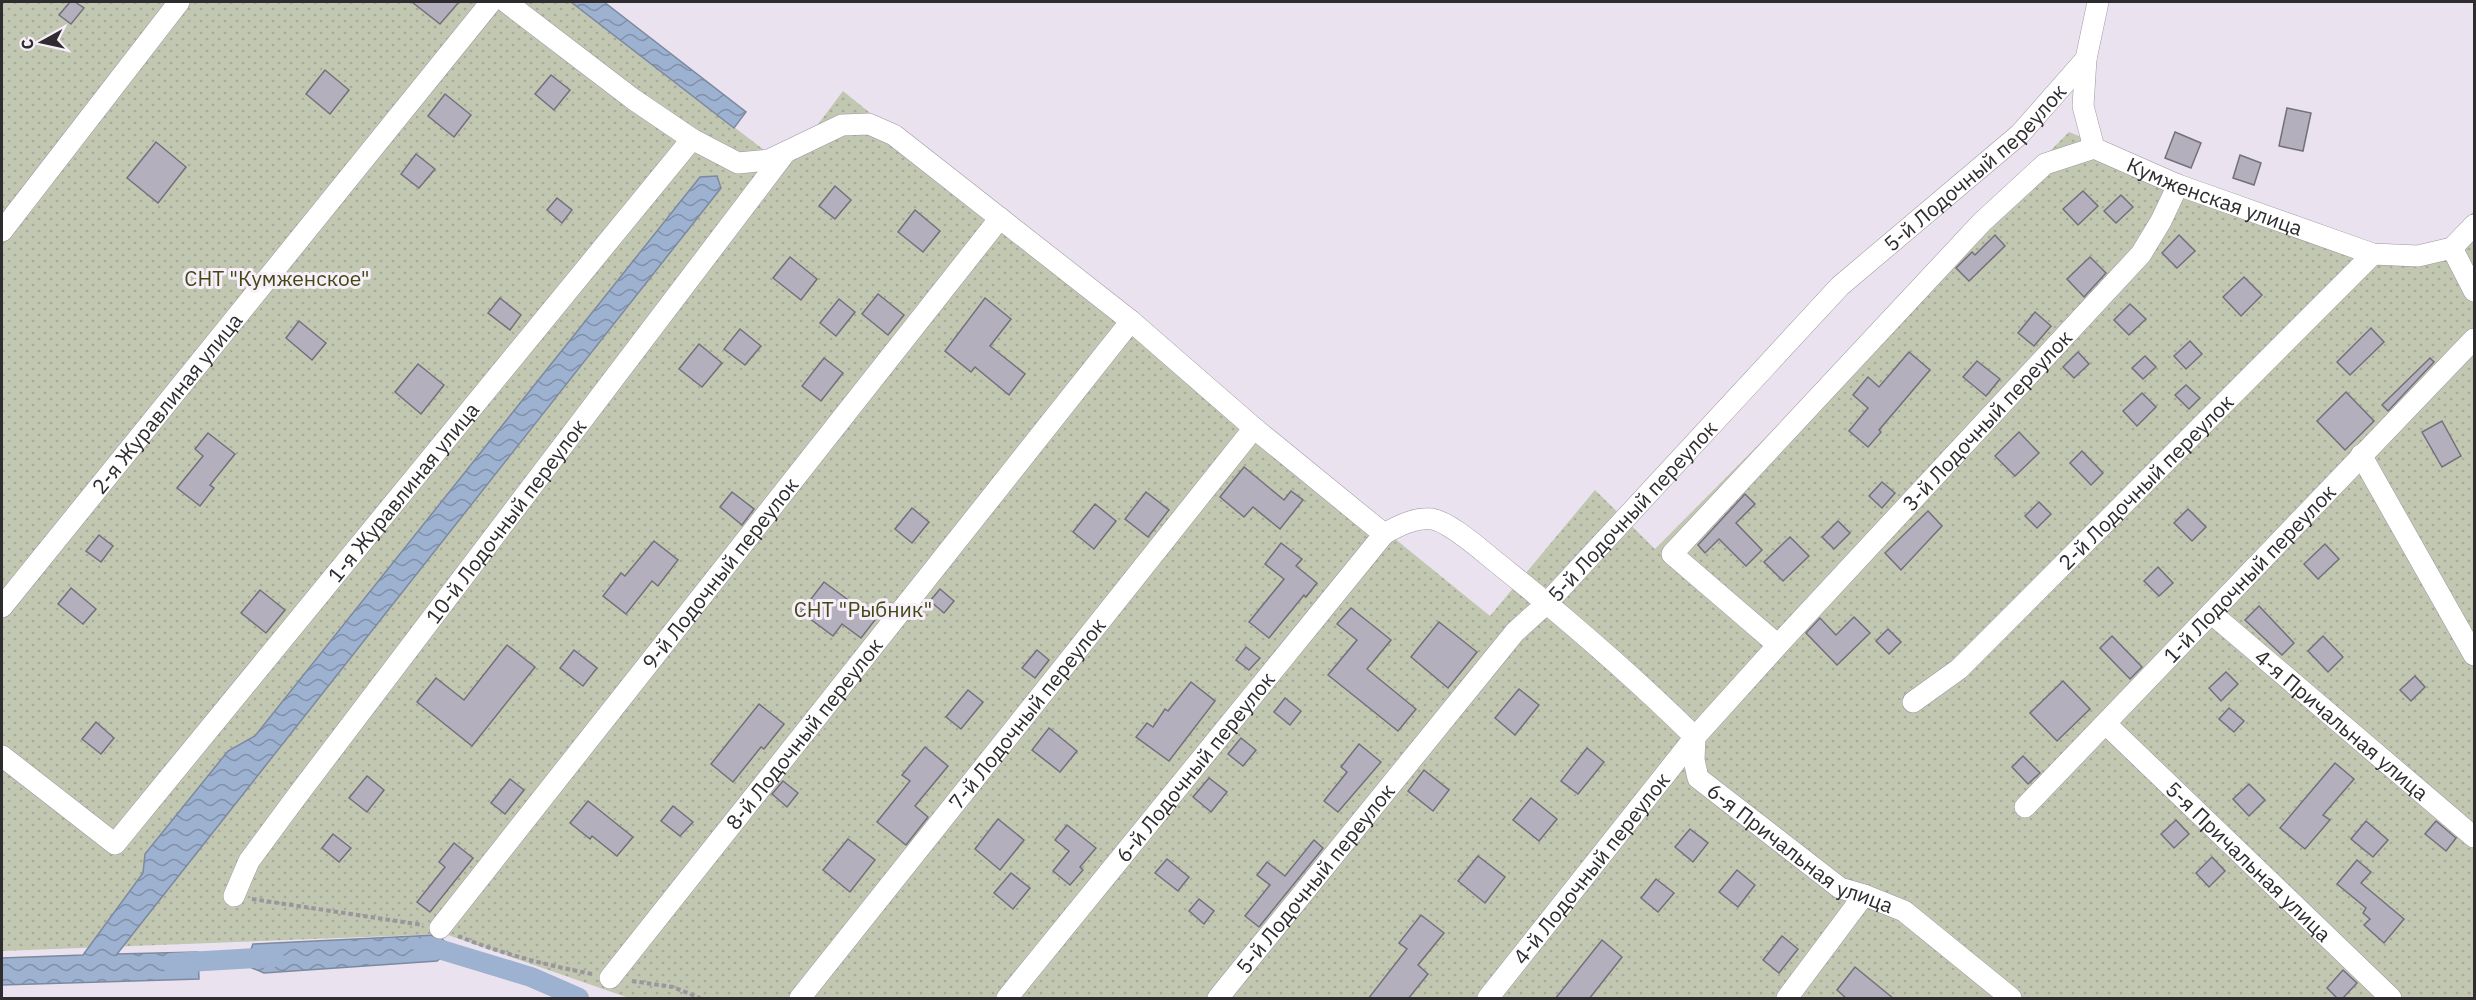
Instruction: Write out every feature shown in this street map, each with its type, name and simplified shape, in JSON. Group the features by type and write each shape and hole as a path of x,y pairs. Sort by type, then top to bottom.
{"street":[{"path":"2,231 179,2"},
{"name":"2-я Журавлиная улица","path":"2,607 491,2"},
{"path":"506,2 633,99 692,139 738,162 769,160 842,125 869,124 894,135 1131,321 1254,428 1384,534 1406,522 1432,519 1459,533 1547,603 1655,698 1695,737"},
{"path":"1778,645 1672,554 1982,222 2044,164 2094,148 2083,106 2086,59 2098,2"},
{"name":"5-й Лодочный переулок","path":"1218,999 1515,632 1547,603 1840,286 2020,134 2086,59"},
{"name":"1-я Журавлиная улица","path":"2,756 115,844 692,139"},
{"name":"Кумженская улица","path":"2094,148 2178,185 2373,254 2418,256 2452,248"},
{"name":"10-й Лодочный переулок","path":"234,896 249,861 283,814 786,152"},
{"name":"3-й Лодочный переулок","path":"1695,737 2141,254 2178,185"},
{"name":"9-й Лодочный переулок","path":"440,928 1000,218"},
{"path":"2475,225 2452,248 2475,291"},
{"name":"2-й Лодочный переулок","path":"1913,702 1959,669 2373,254"},
{"name":"8-й Лодочный переулок","path":"610,978 1131,321"},
{"name":"1-й Лодочный переулок","path":"2025,807 2475,339"},
{"name":"7-й Лодочный переулок","path":"800,999 1254,428"},
{"path":"2361,455 2475,655"},
{"name":"6-й Лодочный переулок","path":"1007,999 1384,534"},
{"name":"4-я Причальная улица","path":"2211,613 2475,837"},
{"name":"5-я Причальная улица","path":"2106,724 2391,999"},
{"name":"6-я Причальная улица","path":"1695,737 1694,760 1698,778 1840,888 1904,911 2011,999"},
{"name":"4-й Лодочный переулок","path":"1488,999 1695,737"},
{"path":"1787,999 1864,895"}],"path":[{"path":"234,896 440,928 492,950 556,967 673,987 700,999"}],"green space":[{"name":"СНТ \"Рыбник\"","path":"2,2 571,2 786,167 843,91 1490,616 1595,490 1655,549 2069,132 2366,254 2439,247 2474,211 2474,998 629,998 445,934 2,951"}],"water":[{"path":"571,2 604,2 746,112 734,128"},
{"path":"717,176 721,188 117,954 198,952 199,979 2,985 2,958 83,955 143,873 145,854 228,751 255,736 700,177"},
{"path":"437,935 453,948 437,961 264,973 245,965 253,944"}],"building":[{"path":"70,2 75,2 84,8 71,24 59,15"},
{"path":"412,2 459,2 440,24"},
{"path":"325,70 349,90 330,114 306,94"},
{"path":"551,75 570,90 554,110 535,94"},
{"path":"445,94 471,115 454,137 428,116"},
{"path":"2287,108 2311,113 2303,151 2279,146"},
{"path":"2175,132 2201,143 2191,168 2165,158"},
{"path":"156,142 186,167 158,203 127,178"},
{"path":"416,154 435,169 419,188 401,174"},
{"path":"2240,155 2261,163 2254,185 2233,178"},
{"path":"835,186 851,200 835,219 819,206"},
{"path":"2083,191 2098,206 2078,225 2063,209"},
{"path":"2121,195 2133,207 2116,223 2104,211"},
{"path":"557,198 572,210 562,223 547,210"},
{"path":"915,210 940,231 923,252 898,232"},
{"path":"1995,235 2005,246 1969,281 1956,268 1972,252 1975,255"},
{"path":"2179,235 2195,251 2177,268 2162,253"},
{"path":"790,257 817,279 801,300 773,278"},
{"path":"2090,257 2106,273 2084,297 2067,279"},
{"path":"2244,277 2262,295 2241,316 2223,297"},
{"path":"878,294 904,315 888,335 862,314"},
{"path":"500,298 521,315 510,330 488,313"},
{"path":"985,298 1011,319 990,346 1025,374 1009,395 975,367 971,372 945,351"},
{"path":"839,299 855,312 836,336 820,323"},
{"path":"2130,304 2146,319 2129,335 2114,320"},
{"path":"2035,312 2051,326 2034,346 2018,333"},
{"path":"299,321 326,343 312,360 286,338"},
{"path":"2371,328 2384,342 2350,375 2337,362"},
{"path":"740,329 761,346 745,365 724,349"},
{"path":"2190,341 2202,354 2186,369 2174,356"},
{"path":"699,344 722,363 702,387 679,369"},
{"path":"1909,352 1930,370 1879,430 1881,432 1868,447 1849,431 1868,408 1853,395 1868,377 1879,387"},
{"path":"2078,352 2089,364 2074,378 2063,367"},
{"path":"2145,356 2156,367 2143,379 2132,368"},
{"path":"824,358 843,373 821,401 802,386"},
{"path":"2430,358 2434,362 2388,411 2382,405"},
{"path":"1977,361 2000,379 1986,396 1963,377"},
{"path":"418,364 444,385 421,414 395,392"},
{"path":"2186,385 2200,398 2189,409 2175,395"},
{"path":"2346,392 2374,421 2345,450 2317,421"},
{"path":"2142,393 2156,407 2137,426 2123,411"},
{"path":"2442,421 2461,456 2442,467 2422,432"},
{"path":"2019,432 2039,453 2015,476 1995,456"},
{"path":"208,433 235,454 210,485 214,488 200,506 177,488 203,456 195,449"},
{"path":"2082,451 2103,473 2091,485 2070,463"},
{"path":"1244,467 1284,500 1291,491 1303,500 1280,529 1253,507 1244,517 1220,497"},
{"path":"1882,482 1895,493 1882,508 1869,496"},
{"path":"732,492 754,509 742,525 720,507"},
{"path":"1146,492 1169,510 1148,537 1125,519"},
{"path":"1745,494 1755,504 1736,523 1762,550 1746,566 1719,539 1705,553 1698,545"},
{"path":"2039,502 2051,514 2037,528 2025,516"},
{"path":"1095,504 1116,521 1094,549 1073,532"},
{"path":"912,508 929,522 912,543 895,529"},
{"path":"2188,509 2206,527 2192,541 2174,523"},
{"path":"1928,511 1942,526 1901,570 1885,553"},
{"path":"1838,521 1850,533 1834,549 1822,537"},
{"path":"99,535 113,546 101,562 86,551"},
{"path":"1790,537 1809,556 1783,581 1764,562"},
{"path":"654,541 678,560 658,586 652,581 626,614 603,596 621,573 625,576"},
{"path":"1281,543 1302,559 1296,566 1317,583 1306,597 1304,595 1269,638 1249,622 1284,579 1265,564"},
{"path":"2325,544 2339,559 2318,579 2304,564"},
{"path":"2158,567 2173,583 2159,596 2144,581"},
{"path":"824,582 875,620 861,638 842,624 833,636 801,612"},
{"path":"71,588 96,609 83,624 58,604"},
{"path":"940,589 954,601 944,613 930,601"},
{"path":"260,590 285,610 266,633 241,613"},
{"path":"2259,606 2294,643 2282,655 2245,620"},
{"path":"1351,608 1391,640 1367,669 1416,709 1398,731 1328,675 1357,640 1337,624"},
{"path":"1854,617 1870,633 1837,665 1806,633 1820,618 1836,635"},
{"path":"1439,622 1477,652 1448,688 1411,657"},
{"path":"1888,629 1901,642 1889,654 1876,641"},
{"path":"2112,636 2142,667 2130,679 2100,648"},
{"path":"2323,636 2343,657 2328,672 2308,651"},
{"path":"507,645 535,667 472,746 417,702 436,678 464,700"},
{"path":"1246,647 1260,658 1249,670 1236,660"},
{"path":"574,650 597,668 583,686 560,668"},
{"path":"1037,650 1049,660 1035,678 1022,668"},
{"path":"2226,672 2238,684 2221,701 2209,688"},
{"path":"2415,676 2425,687 2411,701 2400,690"},
{"path":"2063,681 2090,709 2057,741 2030,713"},
{"path":"1191,682 1215,701 1169,761 1136,737 1147,723 1153,727 1165,709 1168,711"},
{"path":"1519,689 1539,705 1515,735 1495,718"},
{"path":"968,690 983,702 961,729 946,717"},
{"path":"1285,698 1301,711 1290,725 1274,712"},
{"path":"759,704 784,724 764,749 761,747 733,782 711,764"},
{"path":"2229,708 2244,721 2234,732 2219,719"},
{"path":"96,722 114,738 101,754 82,739"},
{"path":"1049,728 1077,751 1060,772 1032,750"},
{"path":"1241,738 1256,750 1243,766 1228,754"},
{"path":"1359,744 1381,762 1338,812 1324,801 1347,772 1341,767"},
{"path":"925,747 948,766 915,806 928,817 906,845 877,822 910,781 902,775"},
{"path":"1587,748 1604,762 1578,794 1561,781"},
{"path":"2023,756 2040,773 2028,784 2012,767"},
{"path":"2335,763 2354,779 2323,815 2330,820 2305,849 2280,828"},
{"path":"1424,770 1449,790 1433,811 1408,791"},
{"path":"367,776 384,790 367,812 349,798"},
{"path":"1209,778 1227,792 1211,812 1193,797"},
{"path":"510,779 524,790 505,814 491,803"},
{"path":"783,781 798,793 787,807 772,794"},
{"path":"2249,784 2265,800 2249,816 2233,799"},
{"path":"1531,798 1557,819 1539,841 1513,820"},
{"path":"588,801 633,837 617,856 592,836 590,839 570,823"},
{"path":"673,806 693,822 680,836 661,821"},
{"path":"998,819 1024,840 1000,870 975,849"},
{"path":"2176,820 2189,834 2174,848 2161,834"},
{"path":"2366,821 2388,840 2373,857 2351,839"},
{"path":"2436,821 2456,838 2446,851 2425,834"},
{"path":"1067,825 1096,848 1080,867 1083,870 1070,885 1053,871 1069,851 1055,840"},
{"path":"1690,829 1708,843 1693,862 1675,847"},
{"path":"333,834 351,848 339,862 322,848"},
{"path":"848,839 875,860 850,892 823,870"},
{"path":"1314,840 1323,848 1259,927 1245,916 1270,885 1257,875 1267,862 1285,876"},
{"path":"454,843 473,858 430,912 417,902 445,867 439,862"},
{"path":"1478,856 1505,877 1485,903 1458,881"},
{"path":"2212,857 2225,871 2209,887 2196,873"},
{"path":"1167,859 1189,877 1178,891 1155,873"},
{"path":"2357,860 2371,872 2361,883 2404,919 2384,943 2364,925 2370,919 2363,913 2366,908 2337,884"},
{"path":"1737,870 1755,885 1738,907 1719,892"},
{"path":"1011,873 1030,888 1013,909 994,893"},
{"path":"1656,879 1674,893 1658,912 1641,898"},
{"path":"1199,899 1214,911 1204,924 1189,911"},
{"path":"1421,915 1444,933 1418,965 1428,974 1408,999 1368,999 1407,949 1399,943"},
{"path":"1782,936 1798,949 1779,973 1763,960"},
{"path":"1602,940 1622,957 1589,999 1555,999"},
{"path":"1855,967 1894,999 1847,999 1837,990"},
{"path":"2343,970 2357,983 2342,999 2338,999 2327,988"}],"waterway":[{"path":"423,948 432,947 531,977 579,998"},
{"path":"171,963 274,957"}],"park label":[{"name":"СНТ \"Кумженское\"","path":"277,278"}]}
